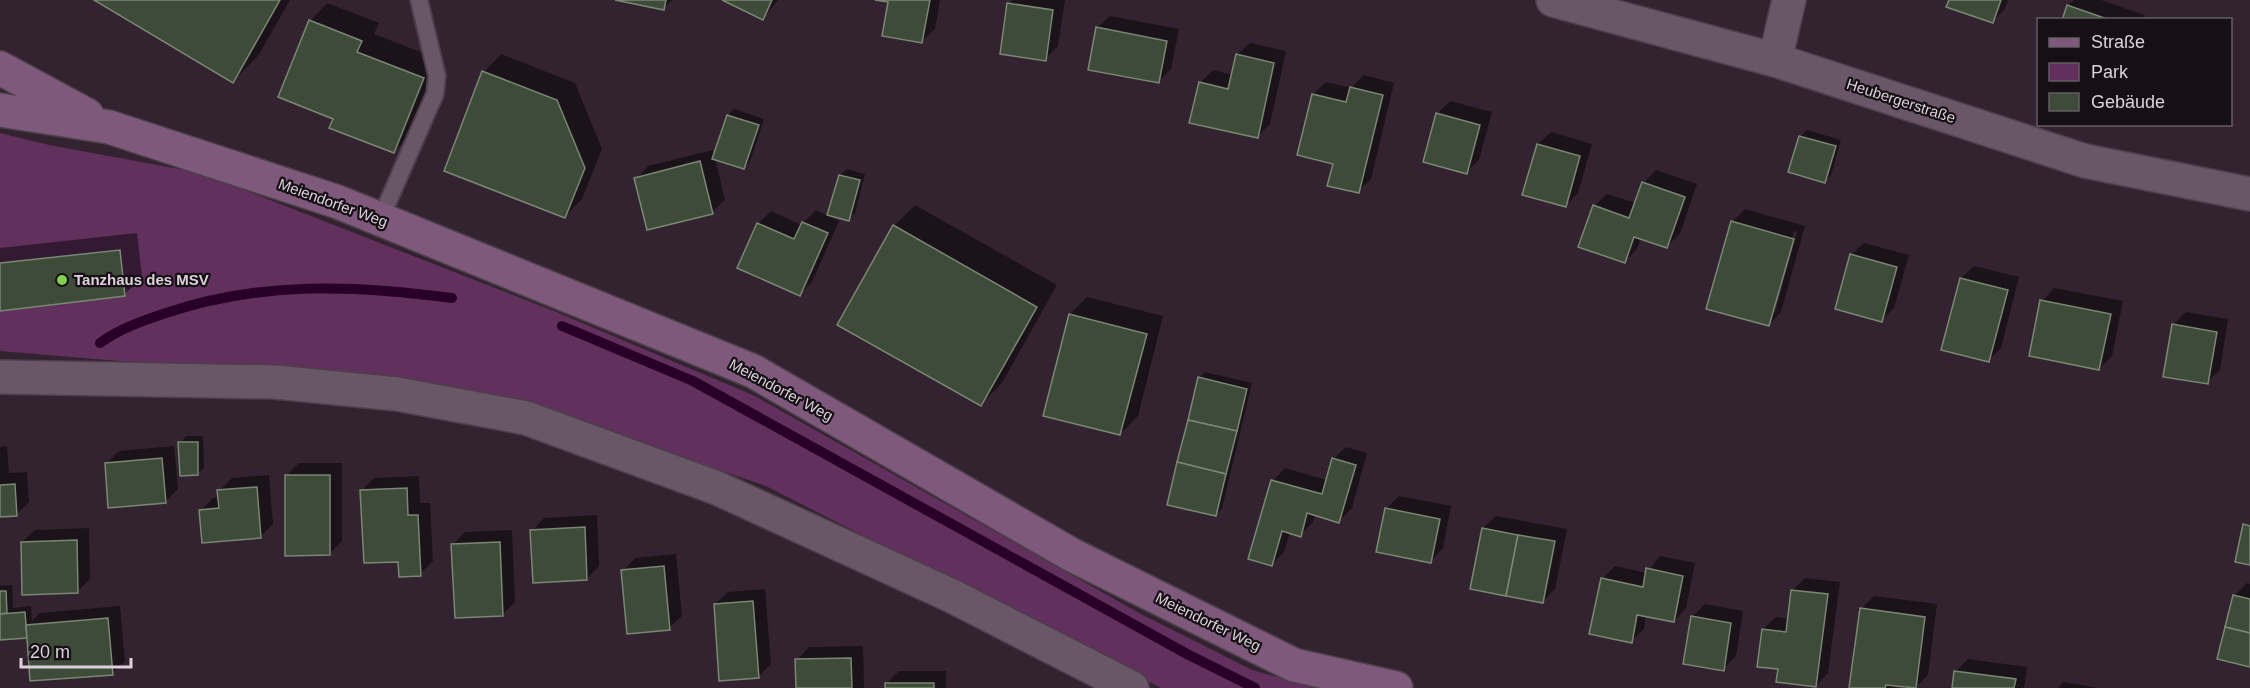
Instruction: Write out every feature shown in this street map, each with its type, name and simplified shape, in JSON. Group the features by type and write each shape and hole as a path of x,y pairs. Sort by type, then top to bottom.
{"street":[{"name":"Heubergerstraße","path":"1553,0 1775,60 2085,161 2250,194"},
{"path":"1775,60 1789,0"},
{"path":"0,68 110,127"},
{"path":"0,110 110,127"},
{"name":"Meiendorfer Weg","path":"110,127 338,202 753,371 1072,555 1294,665 1396,688"},
{"path":"0,377 275,382 397,394 526,418 717,488 952,596 1132,688"}],"lane":[{"path":"380,220 435,94 437,76 419,0"}],"green space":[{"path":"0,133 49,145 201,173 554,311 755,396 1139,613 1252,670 1318,688 1161,688 766,486 594,428 442,392 269,364 167,365 0,351"}],"building":[{"path":"94,0 280,0 233,83"},
{"path":"615,0 666,0 664,10"},
{"path":"722,0 772,0 763,20"},
{"path":"875,0 930,0 922,43 882,36 888,2"},
{"path":"1949,0 2001,0 1993,23 1946,7"},
{"path":"1007,3 1053,10 1046,61 1000,54"},
{"path":"2067,5 2104,18 2063,18"},
{"path":"309,20 362,41 357,52 424,78 394,153 329,128 333,119 278,97"},
{"path":"1096,27 1167,41 1159,83 1088,70"},
{"path":"1236,54 1274,63 1258,138 1189,123 1199,82 1228,89"},
{"path":"482,71 557,100 585,168 565,218 444,171"},
{"path":"1350,87 1383,95 1359,193 1327,186 1333,164 1297,155 1312,94 1346,102"},
{"path":"1436,113 1480,125 1467,174 1423,162"},
{"path":"727,115 759,125 744,169 712,159"},
{"path":"1799,136 1836,146 1825,183 1788,172"},
{"path":"1537,144 1580,156 1566,207 1522,195"},
{"path":"700,161 713,214 647,230 634,178"},
{"path":"839,175 860,180 849,221 827,215"},
{"path":"1642,182 1685,197 1667,248 1634,237 1625,263 1578,247 1593,205 1629,218"},
{"path":"1731,221 1794,239 1769,326 1706,309"},
{"path":"802,222 828,233 800,296 737,268 757,223 794,239"},
{"path":"893,225 1037,307 981,406 837,325"},
{"name":"Tanzhaus des MSV","path":"120,250 125,296 0,311 0,263"},
{"path":"1850,254 1897,267 1882,322 1835,309"},
{"path":"1960,278 2008,290 1989,362 1941,350"},
{"path":"2040,300 2111,314 2099,370 2029,356"},
{"path":"1069,314 1147,334 1120,435 1043,416"},
{"path":"2172,324 2217,332 2208,384 2163,377"},
{"path":"1198,377 1247,389 1237,431 1188,420"},
{"path":"1188,420 1237,431 1226,474 1177,462"},
{"path":"178,442 198,442 198,475 180,476"},
{"path":"162,458 166,503 108,508 105,463"},
{"path":"1332,458 1356,465 1339,523 1307,513 1301,537 1282,531 1272,566 1248,559 1271,480 1322,494"},
{"path":"1177,462 1226,474 1216,516 1167,505"},
{"path":"285,475 330,475 330,555 285,556"},
{"path":"15,484 17,516 0,517 0,485"},
{"path":"257,487 261,538 202,543 199,510 219,508 217,490"},
{"path":"407,488 408,515 418,515 421,576 399,577 398,562 364,563 360,490"},
{"path":"1385,508 1440,519 1431,563 1376,552"},
{"path":"2243,524 2250,526 2250,565 2235,562"},
{"path":"585,527 587,580 533,583 530,530"},
{"path":"1482,528 1518,535 1506,596 1470,589"},
{"path":"1518,535 1555,541 1543,603 1506,596"},
{"path":"77,540 78,593 22,595 21,542"},
{"path":"500,542 503,616 455,618 451,544"},
{"path":"664,566 670,630 627,634 621,570"},
{"path":"1646,568 1683,576 1674,622 1637,615 1632,643 1589,634 1601,578 1643,587"},
{"path":"1791,590 1828,594 1816,687 1776,682 1778,669 1757,667 1762,629 1786,632"},
{"path":"0,591 6,591 7,613 0,614"},
{"path":"2233,595 2250,599 2250,633 2225,627"},
{"path":"753,601 759,678 719,681 714,604"},
{"path":"1860,608 1925,617 1916,688 1886,685 1885,688 1849,688"},
{"path":"25,612 27,638 0,640 0,614"},
{"path":"1691,616 1731,623 1724,671 1683,664"},
{"path":"108,618 113,675 30,681 26,625"},
{"path":"2225,627 2250,633 2250,667 2217,659"},
{"path":"851,658 852,688 796,688 795,659"},
{"path":"1954,671 2016,679 2014,688 1952,688"},
{"path":"885,683 934,683 934,688 885,688"}],"waterway":[{"path":"100,343 140,322 201,303 237,295 272,291 344,289 380,290 452,298"},
{"path":"562,326 693,381 1187,654 1255,688"}],"place":[{"name":"Tanzhaus des MSV","path":"62,280"}]}
